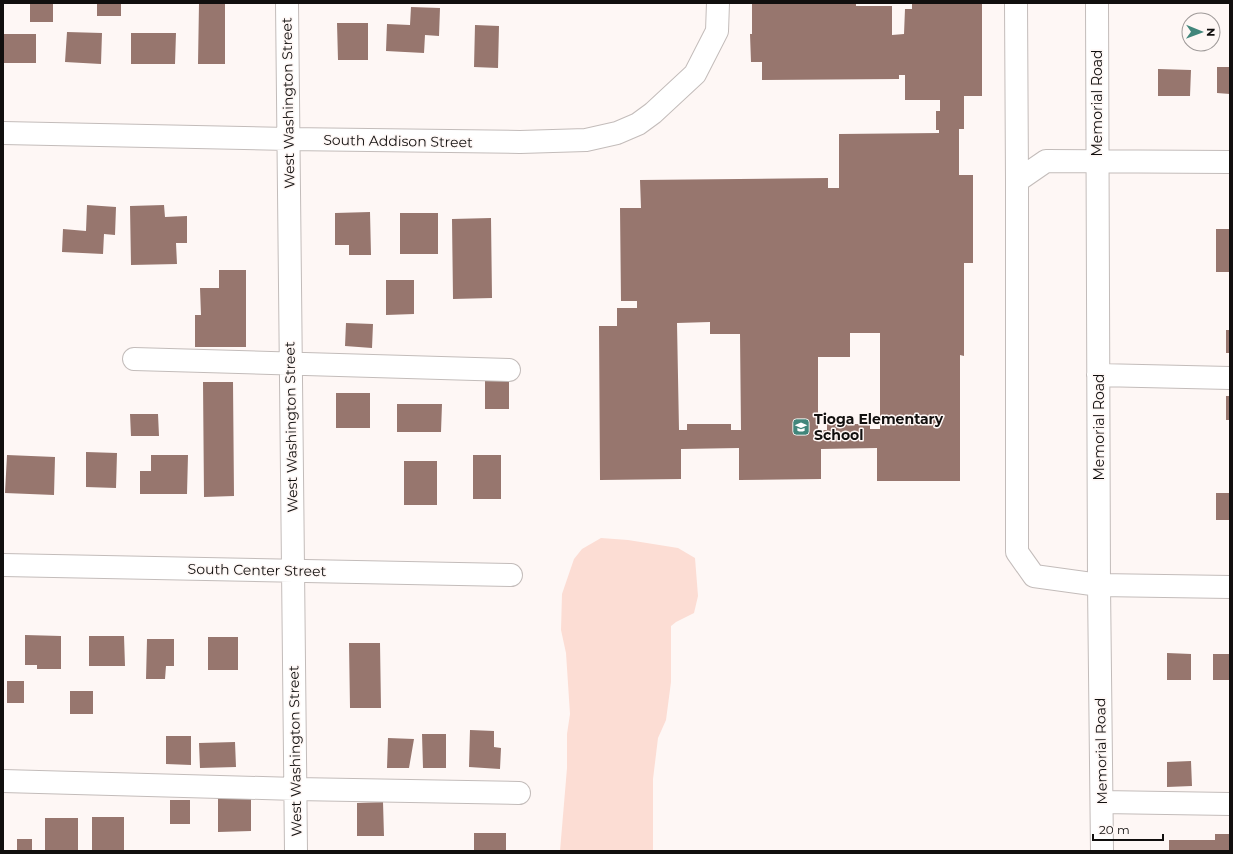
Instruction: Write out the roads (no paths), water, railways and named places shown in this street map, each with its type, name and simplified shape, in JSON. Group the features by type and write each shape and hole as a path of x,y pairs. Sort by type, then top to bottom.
{"street":[{"name":"West Washington Street","path":"287,3 296,851"},
{"name":"South Addison Street","path":"3,133 520,142 586,140 617,133 638,124 653,113 695,74 717,31 718,3"},
{"path":"1016,3 1017,552 1034,576 1099,585 1230,587"},
{"name":"Memorial Road","path":"1097,3 1099,585 1102,851"},
{"path":"1017,181 1046,160 1230,162"},
{"path":"134,359 509,370"},
{"path":"1098,375 1230,378"},
{"name":"South Center Street","path":"3,565 511,575"},
{"path":"3,781 296,789 519,792"},
{"path":"1102,802 1230,804"}],"place":[{"name":"Tioga Elementary School","path":"801,427"}]}
